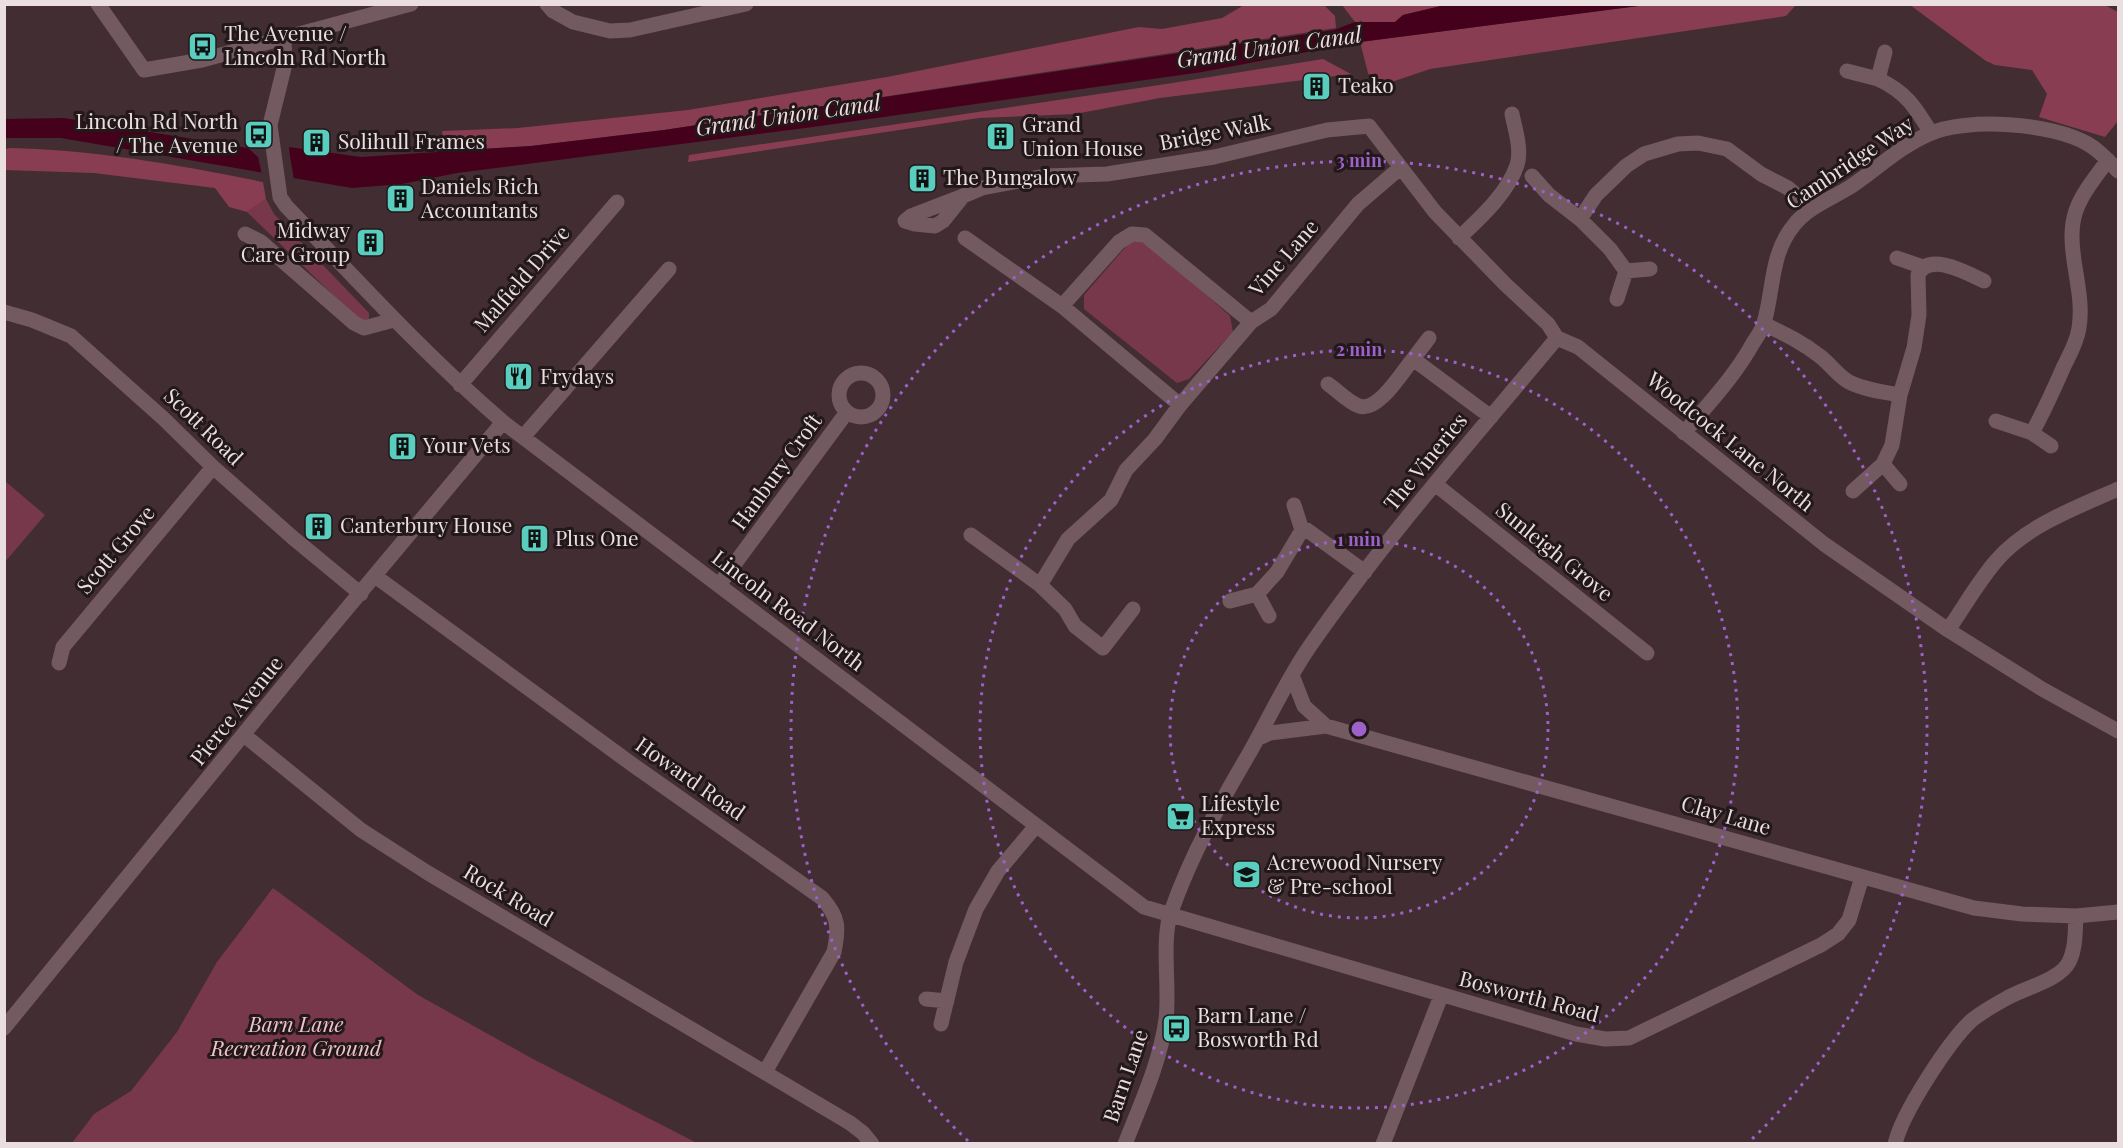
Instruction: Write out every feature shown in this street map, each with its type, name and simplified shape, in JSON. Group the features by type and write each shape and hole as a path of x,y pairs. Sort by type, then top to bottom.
{"street":[{"path":"98,4 144,70 202,60 411,4"},
{"path":"547,4 553,11 573,22 610,31 630,30 746,4"},
{"name":"Lincoln Road North","path":"284,38 285,64 270,125 280,197 394,320 460,385 503,422 1144,907 1170,914"},
{"path":"1878,79 1885,52"},
{"path":"1847,71 1878,79 1909,99 1931,133"},
{"path":"1459,238 1478,220 1504,189 1518,164 1517,139 1512,114"},
{"name":"Cambridge Way","path":"1684,433 1743,361 1764,324 1773,269 1779,248 1795,223 1812,208 1850,186 1901,148 1931,133 1961,126 1990,123 2043,129 2088,144 2113,166"},
{"name":"Woodcock Lane North","path":"1369,126 1435,212 1505,284 1548,324 1557,338 1578,347 1824,544 1948,630 2042,689 2118,731"},
{"name":"Bridge Walk","path":"963,196 982,188 1045,176 1107,174 1214,157 1327,129 1369,126"},
{"path":"1580,219 1596,195 1626,166 1644,154 1678,144 1698,143 1727,149 1761,174 1788,188 1812,208"},
{"path":"2032,433 2076,340 2079,328 2081,305 2071,245 2075,209 2084,192 2113,166"},
{"name":"Vine Lane","path":"1040,585 1068,539 1111,500 1126,470 1155,439 1180,405 1251,322 1272,309 1358,204 1400,168"},
{"path":"1532,176 1610,249 1626,271"},
{"name":"Malfield Drive","path":"460,385 617,202"},
{"path":"244,234 261,242 354,323 364,328 394,320"},
{"path":"1062,306 1119,242 1132,234 1145,235 1251,322"},
{"path":"965,238 1062,306 1180,405"},
{"path":"1897,258 1923,267 1932,264 1958,268 1984,281"},
{"path":"1853,491 1883,464 1892,445 1900,395 1914,348 1919,315 1918,275 1923,267"},
{"path":"523,437 669,269"},
{"path":"1626,271 1650,269"},
{"path":"1617,298 1626,271"},
{"name":"Scott Road","path":"4,312 32,320 71,336 156,411 213,468 361,594"},
{"path":"1764,324 1799,340 1850,382 1864,388 1900,395"},
{"path":"1328,384 1359,406 1372,406 1429,338"},
{"name":"The Vineries","path":"1257,739 1309,647 1365,572 1557,338"},
{"path":"1413,359 1491,417"},
{"name":"Hanbury Croft","path":"719,585 847,412"},
{"path":"1996,421 2032,433 2051,446"},
{"name":"Pierce Avenue","path":"4,1028 503,422"},
{"path":"1883,464 1900,484"},
{"name":"Scott Grove","path":"59,663 63,647 213,468"},
{"name":"Sunleigh Grove","path":"1435,484 1647,653"},
{"path":"1948,630 1996,561 2014,544 2032,530 2066,512 2118,489"},
{"path":"1230,601 1257,594 1277,572 1302,530 1294,505"},
{"path":"1302,530 1307,530 1365,572"},
{"path":"971,535 1040,585 1065,609 1076,626 1103,648 1133,609"},
{"name":"Howard Road","path":"375,576 633,765 822,898 832,909 838,931 834,952 765,1072"},
{"path":"1257,594 1269,616"},
{"name":"Clay Lane","path":"1292,675 1304,706 1326,726"},
{"name":"Clay Lane","path":"1257,739 1270,733 1326,726 1974,908 2022,914 2076,916 2118,912"},
{"name":"Rock Road","path":"244,735 361,830 428,873 850,1123 863,1132 872,1143"},
{"path":"1170,914 1205,833 1257,739"},
{"path":"940,1024 956,962 976,909 998,871 1036,826"},
{"name":"Bosworth Road","path":"1170,914 1441,996 1576,1034 1605,1039 1629,1038 1821,945 1838,934 1849,920 1862,877"},
{"name":"Barn Lane","path":"1125,1143 1155,1068 1167,1017 1170,914"},
{"path":"1894,1143 1924,1084 1959,1034 1973,1020 2006,998 2061,972 2069,962 2075,943 2076,916"},
{"path":"1383,1143 1441,996"},
{"path":"926,999 947,1001"}],"green space":[{"path":"266,199 274,214 369,313 366,321 357,318 247,212"},
{"path":"1139,239 1230,316 1233,332 1189,379 1177,383 1084,309 1084,295 1129,243"},
{"path":"5,481 45,515 5,562"},
{"name":"Barn Lane Recreation Ground","path":"273,888 418,995 533,1059 697,1143 72,1143 94,1114 131,1091 177,1032 217,962"}],"shaded area":[{"path":"2103,4 2118,12 2118,121 2105,137 2039,117 2047,94 2032,70 1995,65 1986,61 1910,5"},
{"path":"1244,5 1324,5 1335,16 1336,28 664,130 531,146 444,151 442,131 518,128 688,110 887,77 1139,27 1162,29 1222,18"},
{"path":"1342,5 1445,5 1403,15 1395,22 1355,22"},
{"path":"1646,5 1796,5 1786,16 1430,69 1377,87 1368,73 1360,42"},
{"path":"1323,59 1351,74 1160,98 1075,114 979,118 688,162 689,155"},
{"path":"5,149 106,155 169,164 263,182 266,199 247,212 229,207 215,188 94,173 5,170"}],"water":[{"name":"Grand Union Canal","path":"1445,5 1646,5 1360,42 1202,72 813,127 457,173 402,184 352,188 61,138 5,138 4,119 64,118 248,148 258,157 290,164 289,147 361,157 531,146 664,130 1334,30 1355,22 1395,22 1403,15"}],"pier":[{"path":"288,144 294,180 262,175 257,152 286,161"}],"place":[{"name":"The Avenue / Lincoln Rd North","path":"203,46"},
{"name":"Teako","path":"1317,86"},
{"name":"Lincoln Rd North / The Avenue","path":"259,134"},
{"name":"Grand Union House","path":"1001,137"},
{"name":"Solihull Frames","path":"317,142"},
{"name":"The Bungalow","path":"922,178"},
{"name":"Daniels Rich Accountants","path":"400,199"},
{"name":"Midway Care Group","path":"371,243"},
{"name":"Frydays","path":"519,377"},
{"name":"Your Vets","path":"402,446"},
{"name":"Canterbury House","path":"319,526"},
{"name":"Plus One","path":"534,539"},
{"name":"Lifestyle Express","path":"1180,816"},
{"name":"Acrewood Nursery & Pre-school","path":"1246,875"},
{"name":"Barn Lane / Bosworth Rd","path":"1176,1028"}]}
